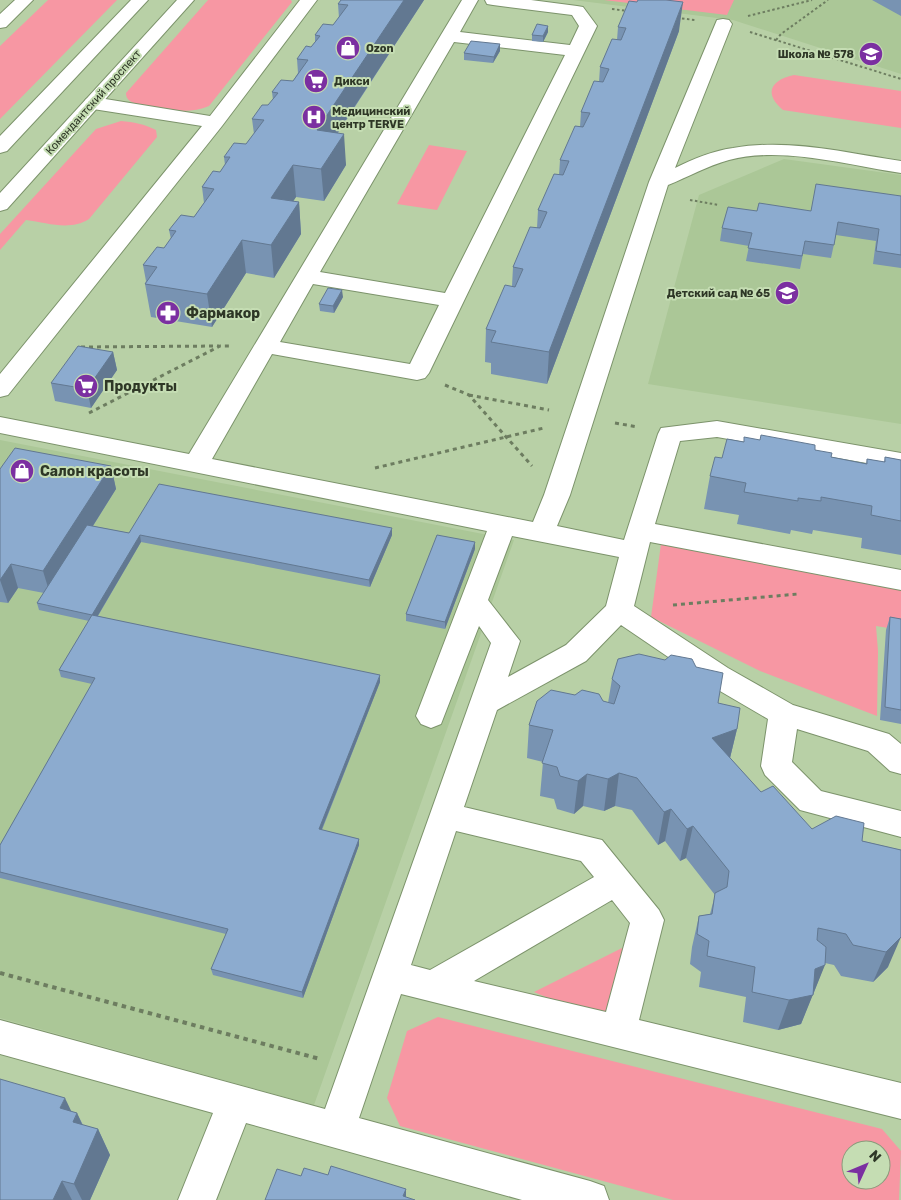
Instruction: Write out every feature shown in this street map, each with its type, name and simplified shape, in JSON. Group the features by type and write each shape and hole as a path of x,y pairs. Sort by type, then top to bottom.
{"main road":[{"path":"0,147 140,0"},
{"name":"Комендантский проспект","path":"0,205 186,0"},
{"path":"0,390 215,122 309,0"},
{"path":"196,464 470,0"},
{"path":"265,346 417,373 588,26 577,10 518,1 493,0"},
{"path":"0,6 21,4"},
{"path":"0,23 21,4"},
{"path":"542,531 557,495 584,416 659,182 724,24"},
{"path":"449,36 575,52"},
{"path":"93,103 215,122"},
{"path":"659,182 710,160 740,152 785,151 901,167"},
{"path":"306,276 452,301"},
{"path":"0,426 542,531 638,541 901,580"},
{"path":"485,702 576,653 618,610 670,434 716,429 901,461"},
{"path":"431,716 503,524"},
{"path":"336,1130 506,641 474,601"},
{"path":"618,610 718,676 784,714 878,742 901,762"},
{"path":"784,714 776,766 811,801 901,824"},
{"path":"446,816 591,850 616,881 647,920 618,1032"},
{"path":"432,987 616,881"},
{"path":"390,976 901,1101"},
{"path":"0,1037 590,1200"},
{"path":"197,1200 236,1102"}],"path":[{"path":"724,24 812,0"},
{"path":"776,40 780,34 828,0"},
{"path":"577,10 598,8 636,12"},
{"path":"675,18 724,24 901,79"},
{"path":"46,434 220,346"},
{"path":"76,347 265,346"},
{"path":"417,373 469,395 557,495"},
{"path":"367,470 508,438 584,416"},
{"path":"618,610 804,593"},
{"path":"0,973 358,1069"}],"shaded area":[{"path":"48,0 117,0 0,119 0,46"},
{"path":"208,0 291,0 292,2 209,106 182,111 137,104 129,100 126,93"},
{"name":"Школа № 578","path":"573,0 901,0 901,74 733,20"},
{"path":"604,0 734,0 727,15"},
{"path":"794,75 901,91 901,128 783,110 773,98 772,88 780,80"},
{"path":"121,121 152,128 156,130 157,137 89,219 74,225 26,220 0,250 0,234 96,129"},
{"path":"429,145 467,151 437,210 397,204"},
{"name":"Детский сад № 65","path":"784,159 901,175 901,424 648,384 699,195"},
{"path":"0,440 514,540 314,1105 0,1018"},
{"path":"661,544 901,587 901,630 876,626 878,651 877,716 760,671 651,617"},
{"path":"624,947 606,1022 534,992"},
{"path":"438,1017 882,1129 901,1151 899,1200 673,1200 400,1126 387,1098 407,1031"}],"building":[{"path":"341,0 404,0 317,130 344,134 321,169 293,165 271,198 299,202 271,245 242,240 207,294 145,284 157,267 143,265 157,247 164,248 176,231 169,230 181,215 194,217 214,189 202,187 213,171 220,172 230,157 224,157 234,143 246,144 264,120 252,119 262,105 268,105 278,93 272,92 281,80 293,81 308,60 297,59 306,46 311,47 320,36 315,35 323,24 333,25 348,5 338,4"},
{"path":"638,0 683,2 549,352 491,342 496,331 486,329 505,285 515,287 523,269 513,267 530,227 540,228 547,212 538,210 554,174 563,175 569,161 560,160 575,126 583,127 590,113 581,112 594,81 603,82 609,69 600,67 612,39 621,40 626,28 618,27 629,1 637,2"},
{"path":"537,24 548,26 543,36 532,35"},
{"path":"471,41 500,44 494,57 464,53"},
{"path":"816,184 901,196 901,255 876,251 879,229 838,222 834,245 805,241 802,256 748,248 752,233 722,228 728,207 757,211 759,203 811,211"},
{"path":"328,288 342,290 333,306 319,304"},
{"path":"78,346 113,352 87,389 51,383"},
{"path":"761,435 815,445 815,450 832,453 831,457 867,464 867,459 885,462 885,457 901,460 901,521 871,515 872,506 821,497 821,501 798,498 798,501 744,492 746,483 710,476 715,457 722,458 727,439 744,442 744,437 760,440"},
{"path":"15,448 111,466 43,571 11,564 0,580 0,469"},
{"path":"159,484 392,528 369,580 140,535 92,615 37,603 87,525 129,533"},
{"path":"437,535 475,542 445,622 406,614"},
{"path":"92,615 380,675 319,829 359,839 302,992 211,969 228,929 0,872 0,845 95,678 59,670"},
{"path":"890,617 901,619 901,710 885,707"},
{"path":"639,654 665,660 671,655 692,659 696,667 723,673 718,703 740,708 737,729 712,738 761,792 773,786 812,829 836,816 864,823 862,841 901,850 901,937 886,952 853,945 846,934 818,928 817,940 826,947 825,965 815,969 813,995 789,1000 752,992 755,967 707,956 709,941 697,934 699,916 712,914 715,893 727,887 729,871 693,826 687,829 671,809 664,812 637,778 619,773 608,779 587,774 578,781 560,776 557,767 542,763 553,730 529,725 537,701 551,690 575,695 582,690 599,694 603,701 614,704 620,686 612,679 618,659"},
{"path":"0,1079 65,1098 60,1108 77,1113 73,1122 98,1129 74,1184 62,1181 53,1200 0,1200"},
{"path":"331,1166 406,1189 403,1196 415,1200 265,1200 277,1169 301,1176 304,1168 328,1175"}],"place":[{"name":"Ozon","path":"348,48"},
{"name":"Школа № 578","path":"871,54"},
{"name":"Дикси","path":"316,81"},
{"name":"Медицинский центр TERVE","path":"314,117"},
{"name":"Детский сад № 65","path":"787,293"},
{"name":"Фармакор","path":"168,313"},
{"name":"Продукты","path":"86,386"},
{"name":"Салон красоты","path":"22,471"}]}
